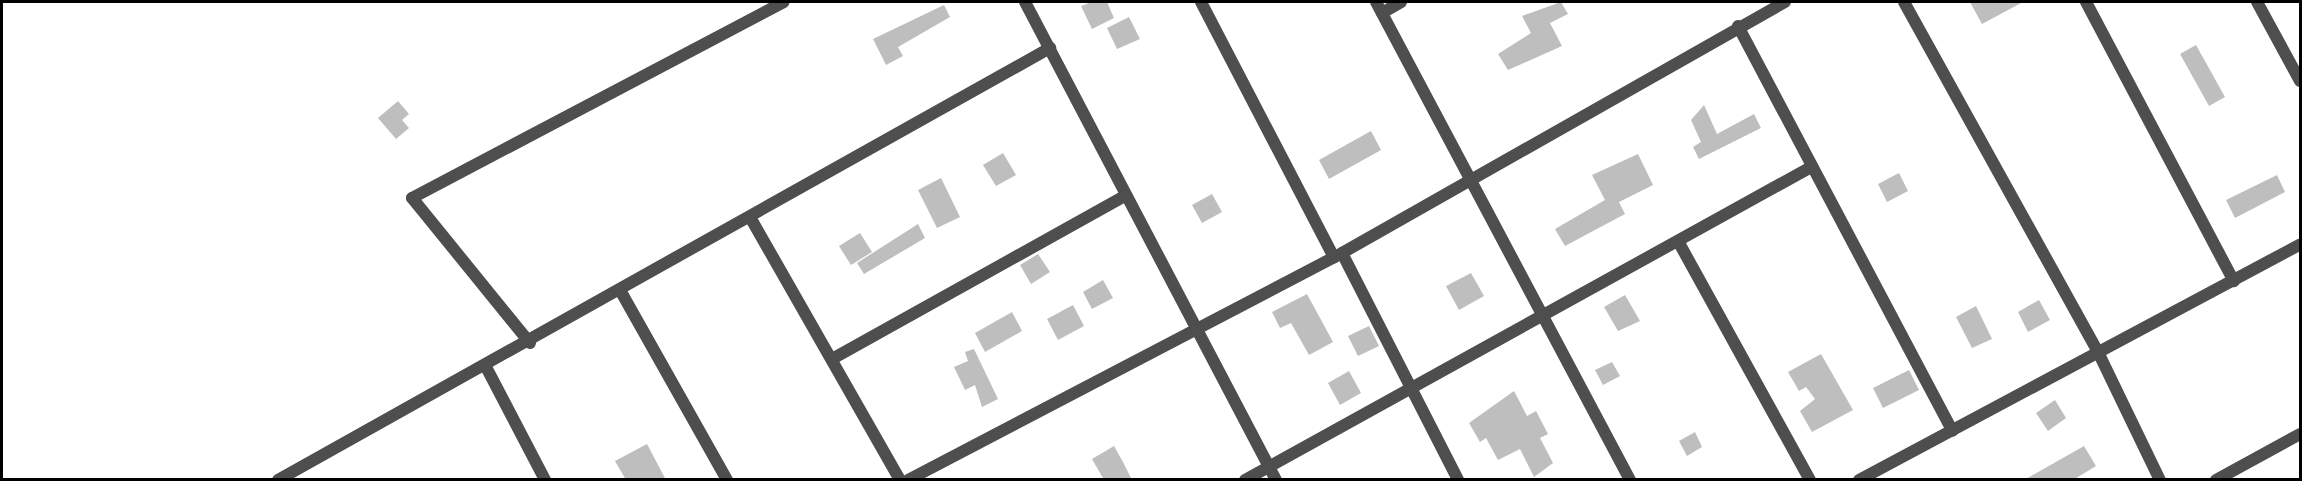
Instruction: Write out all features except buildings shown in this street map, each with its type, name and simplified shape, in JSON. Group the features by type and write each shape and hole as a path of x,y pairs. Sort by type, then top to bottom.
{"street":[{"path":"529,342 412,198 784,2"},
{"path":"1025,2 1125,196 1197,325 1276,480"},
{"path":"1201,2 1411,388 1458,480"},
{"path":"1401,2 1379,7 1630,480"},
{"path":"908,480 1197,325 1338,255 1738,26 1785,2"},
{"path":"1904,2 2099,354 2160,480"},
{"path":"2086,2 2234,281"},
{"path":"2257,2 2301,81"},
{"path":"1738,26 1952,431"},
{"path":"279,480 529,342 1050,48"},
{"path":"1245,480 1544,317 1810,166"},
{"path":"832,359 1125,196"},
{"path":"750,217 900,480"},
{"path":"1678,241 1810,480"},
{"path":"1859,480 2301,245"},
{"path":"620,290 727,480"},
{"path":"485,365 544,480"},
{"path":"2216,480 2301,434"}]}
